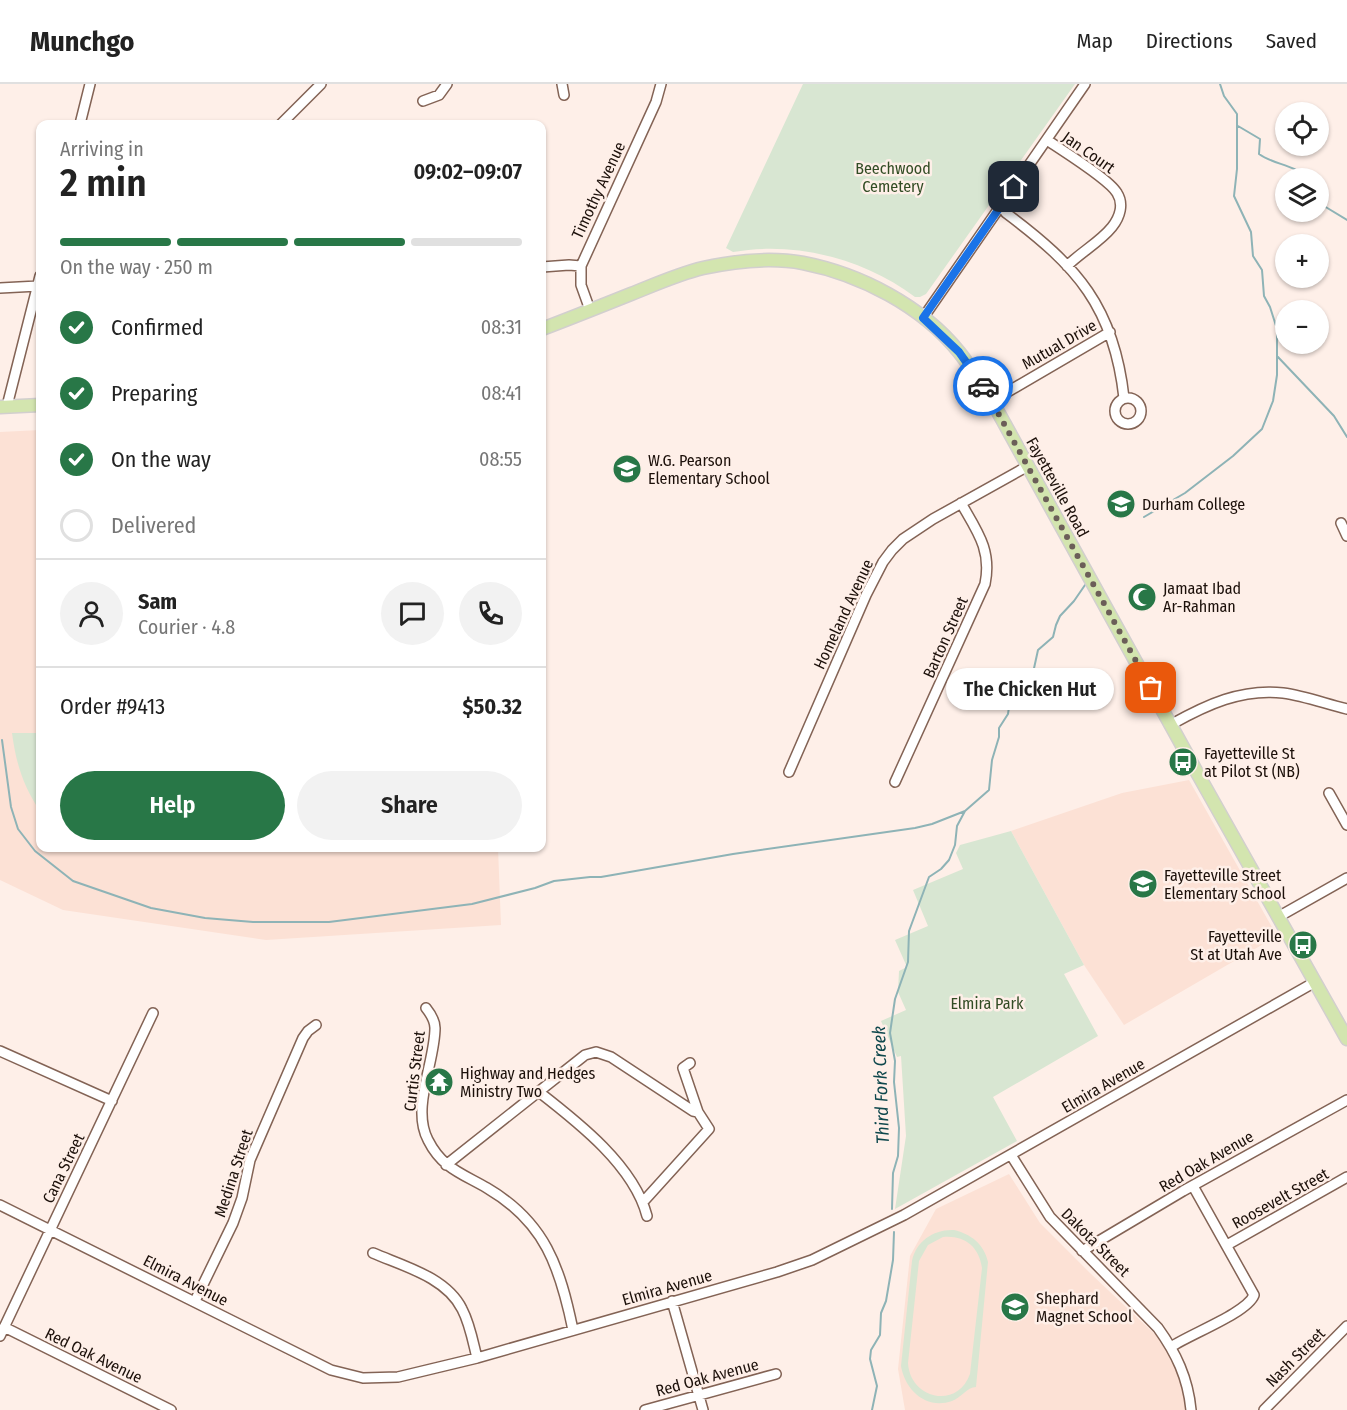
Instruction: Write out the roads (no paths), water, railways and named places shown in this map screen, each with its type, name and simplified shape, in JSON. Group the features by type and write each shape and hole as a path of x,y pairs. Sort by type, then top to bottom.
{"main road":[{"name":"Fayetteville Road","path":"546,327 694,270 743,261 776,261 820,267 858,280 898,301 923,318 959,352 992,401 1347,1039"},
{"path":"4,407 36,405"}],"street":[{"path":"81,120 90,84"},
{"path":"285,120 321,84"},
{"path":"423,101 438,94 447,84"},
{"path":"562,84 564,95"},
{"name":"Timothy Avenue","path":"590,310 581,285 581,266 656,102 662,84"},
{"path":"923,318 1085,84"},
{"name":"Jan Court","path":"1047,140 1108,183 1117,192 1121,201 1121,210 1110,229 1067,266"},
{"path":"1001,206 1006,213 1054,250 1096,303 1110,332 1124,398"},
{"path":"546,266 581,266"},
{"path":"0,288 36,286"},
{"path":"4,407 36,293"},
{"name":"Mutual Drive","path":"992,401 1110,332"},
{"name":"Homeland Avenue","path":"789,772 866,595 883,562 903,538 1028,466"},
{"name":"Barton Street","path":"895,782 985,584 987,564 985,548 961,503"},
{"path":"1341,523 1347,536"},
{"path":"1172,724 1200,708 1220,701 1264,692 1299,696 1347,709"},
{"path":"1329,793 1347,825"},
{"path":"1278,917 1347,879"},
{"name":"Elmira Avenue","path":"0,1205 313,1362 355,1376 380,1379 398,1377 477,1358 812,1260 876,1230 1315,982"},
{"name":"Curtis Street","path":"426,1008 435,1027 423,1099 423,1128 435,1154 446,1165 506,1200 539,1234 554,1260 565,1292 573,1330"},
{"name":"Cana Street","path":"2,1332 153,1013"},
{"name":"Medina Street","path":"195,1301 238,1211 250,1160 260,1134 303,1038 316,1025"},
{"path":"0,1051 112,1101"},
{"path":"446,1165 540,1092 580,1057 591,1053 601,1053 611,1057 693,1111 697,1108"},
{"path":"643,1202 709,1129 697,1108 683,1068 690,1063"},
{"path":"540,1092 573,1119 614,1159 643,1202 647,1216"},
{"name":"Red Oak Avenue","path":"1082,1251 1104,1236 1347,1100"},
{"name":"Dakota Street","path":"1011,1155 1050,1216 1082,1251 1149,1316 1171,1347 1184,1372 1191,1410"},
{"name":"Roosevelt Street","path":"1227,1245 1347,1177"},
{"path":"1171,1347 1241,1309 1252,1300 1254,1295 1253,1289 1193,1186"},
{"path":"373,1252 431,1279 455,1298 466,1320 477,1358"},
{"path":"672,1301 703,1410"},
{"name":"Nash Street","path":"1264,1410 1347,1326"},
{"name":"Red Oak Avenue","path":"2,1332 171,1410"},
{"name":"Red Oak Avenue","path":"645,1410 776,1374"}],"waterway":[{"name":"Third Fork Creek","path":"1144,517 1185,493 1233,456 1262,429 1273,401 1277,375 1277,329 1264,296 1262,270 1253,256 1251,232 1234,196 1237,169 1237,114 1224,96 1220,84"},
{"path":"1238,126 1260,139 1259,154 1291,168"},
{"path":"1329,209 1347,220"},
{"path":"1277,356 1334,416 1347,437"},
{"name":"Third Fork Creek","path":"892,1209 893,1173 898,1156 899,1128 894,1082 895,1061 890,1033 895,999 908,962 909,931 929,877 949,860 955,845 957,826 965,811 989,790 992,760 999,737 999,728 1008,714 1009,707 1020,698 1031,682 1038,650 1053,637 1060,616 1085,585"},
{"path":"2,740 11,807 18,829 36,852"},
{"path":"36,852 73,881 151,908 205,918 253,922 329,922 472,904 554,881 601,877 733,854 915,828 965,811"},
{"name":"Third Fork Creek","path":"872,1410 877,1386 870,1359 871,1350 880,1335 881,1313 886,1301 893,1260 894,1232"}],"place":[{"name":"W.G. Pearson Elementary School","path":"627,469"},
{"name":"Durham College","path":"1121,504"},
{"name":"Jamaat Ibad Ar-Rahman","path":"1142,597"},
{"name":"The Chicken Hut","path":"1151,688"},
{"name":"Fayetteville St at Pilot St (NB)","path":"1183,762"},
{"name":"Fayetteville Street Elementary School","path":"1143,884"},
{"name":"Fayetteville St at Utah Ave","path":"1303,945"},
{"name":"Highway and Hedges Ministry Two","path":"439,1082"},
{"name":"Shephard Magnet School","path":"1015,1307"}],"park label":[{"name":"Beechwood Cemetery","path":"893,177"},
{"name":"Elmira Park","path":"987,1003"}]}
